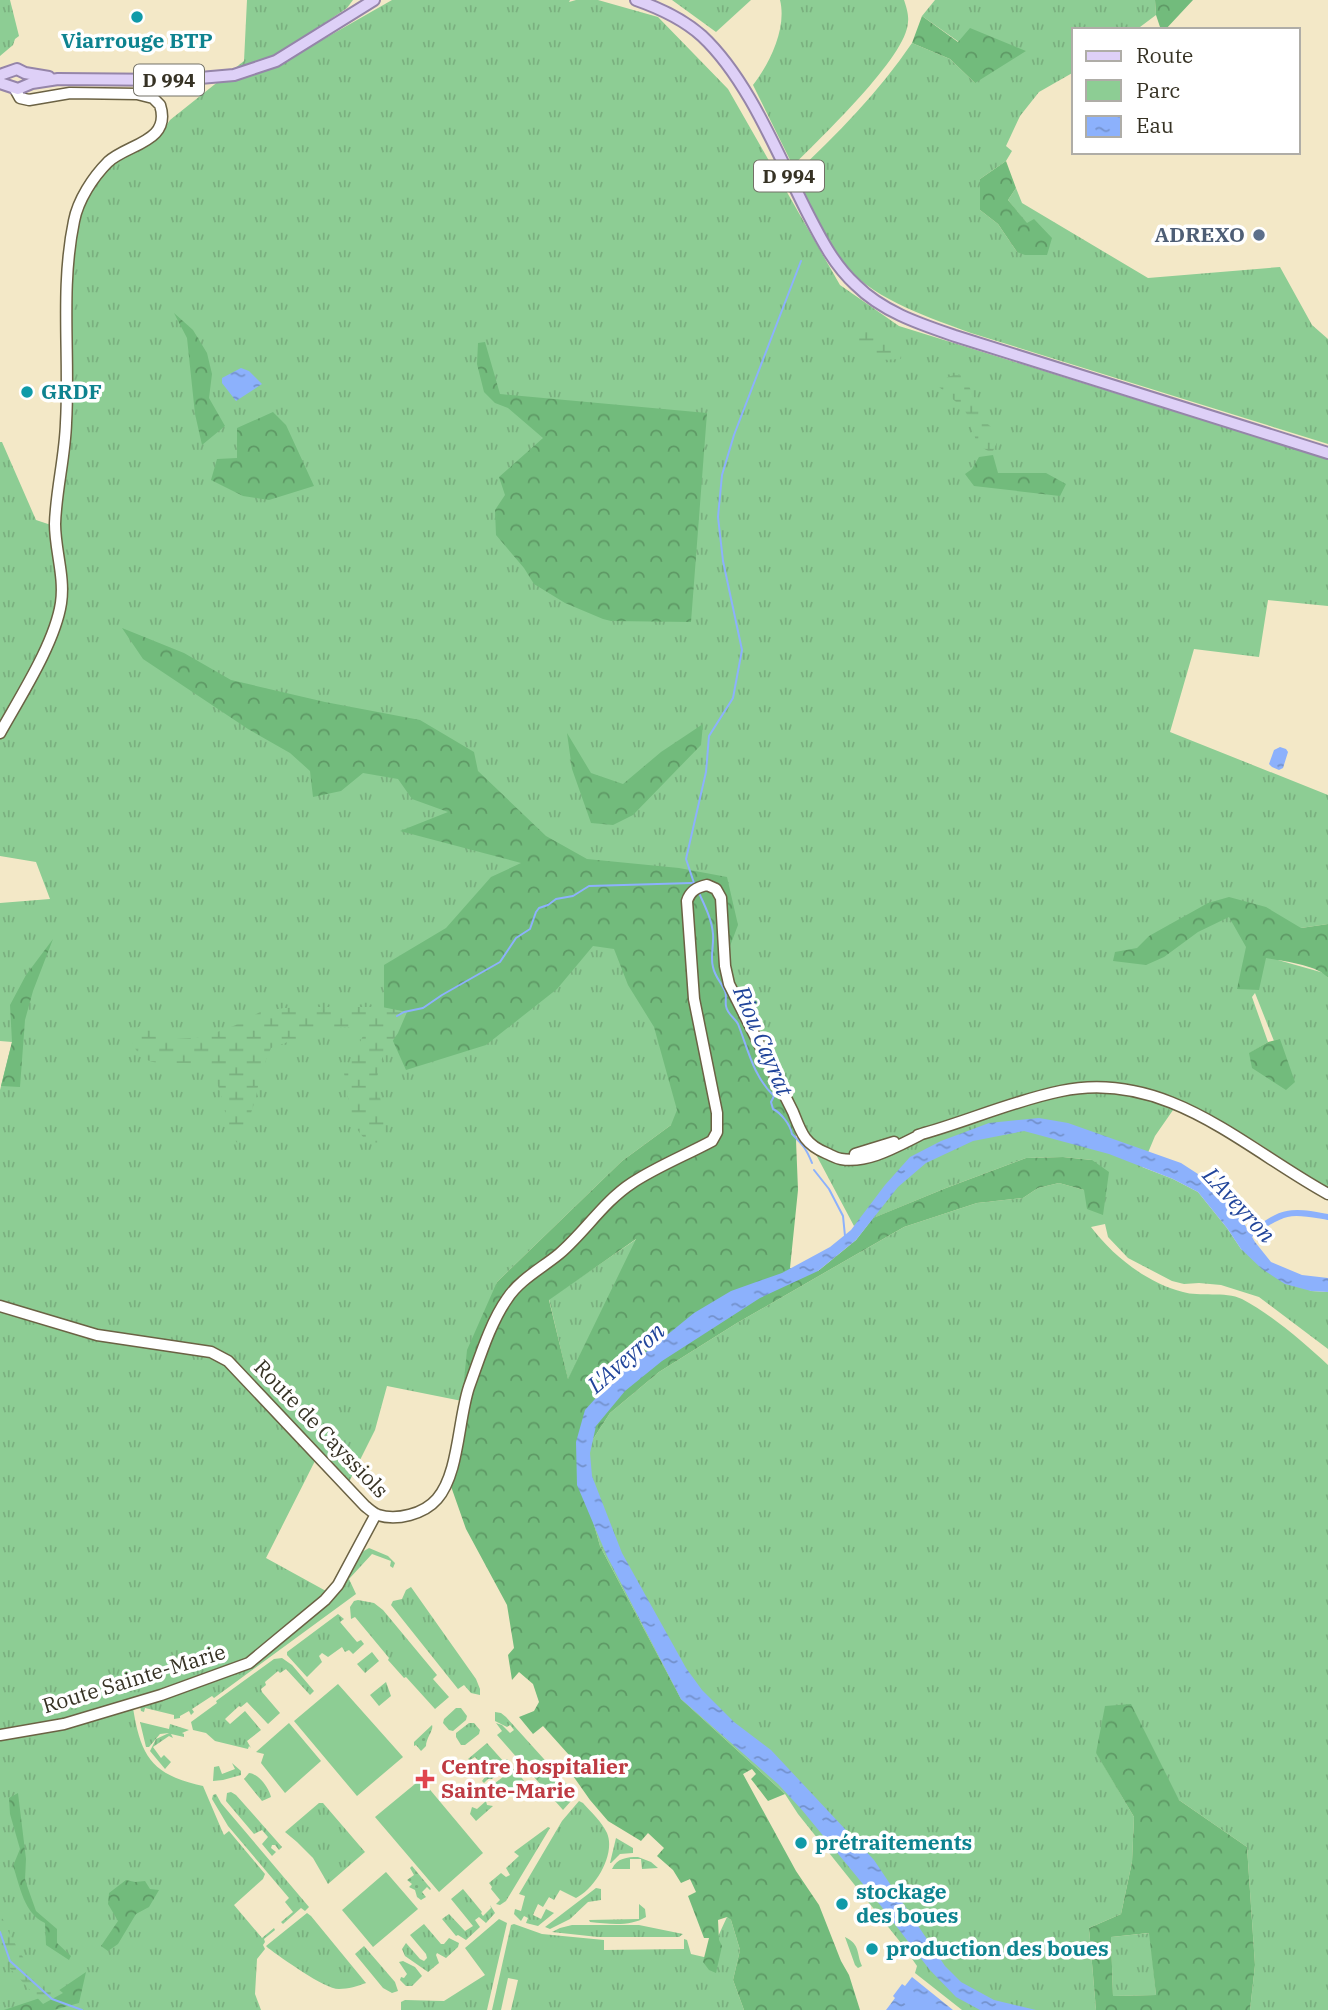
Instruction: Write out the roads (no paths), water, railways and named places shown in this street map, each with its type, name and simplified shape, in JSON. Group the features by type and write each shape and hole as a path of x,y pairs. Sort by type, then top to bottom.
{"main road":[{"name":"D 994","path":"58,79 17,69 4,74 14,86 58,79 177,80 234,75 276,61 374,0"},
{"name":"D 994","path":"636,0 661,8 701,34 731,68 836,264 857,287 889,310 955,336 1328,453"},
{"path":"14,86 27,78 25,73"}],"street":[{"path":"0,733 54,630 62,602 55,522 66,424 66,295 76,211 97,174 113,158 152,136 160,127 162,109 153,98 137,94 70,93 29,100 20,98 14,86"},
{"name":"Route de Cayssiols","path":"0,1306 97,1335 211,1352 228,1361 365,1506 376,1514 390,1517 417,1512 430,1506 444,1490 452,1467 465,1399 482,1351 505,1301 514,1289 561,1252 631,1183 716,1137 718,1112 694,999 687,901 692,892 707,885 713,886 721,898 725,966 729,984 793,1112 829,1154 855,1154 1065,1090 1131,1090 1167,1100 1200,1114 1328,1194"},
{"name":"Route Sainte-Marie","path":"0,1735 64,1724 249,1663 326,1600 338,1585 376,1514"}],"water":[{"path":"241,368 249,371 262,384 236,401 222,383 222,378"},
{"path":"1280,747 1288,752 1283,768 1279,770 1269,764 1274,750"},
{"path":"1039,1118 1068,1123 1181,1163 1215,1185 1271,1262 1302,1275 1328,1278 1328,1292 1311,1291 1285,1284 1262,1269 1241,1249 1198,1192 1173,1179 1109,1154 1024,1131 973,1141 926,1163 898,1187 856,1240 818,1271 760,1298 662,1361 625,1391 596,1426 590,1453 592,1476 622,1553 686,1668 702,1690 734,1722 771,1750 874,1860 945,1966 961,1982 994,2000 1036,2010 980,2010 956,1997 929,1969 881,1906 778,1784 681,1699 607,1556 577,1485 576,1442 585,1410 613,1379 694,1313 731,1291 782,1273 830,1247 851,1230 910,1157 941,1141 989,1123"},
{"path":"912,1977 953,2010 886,2010 902,1984 905,1986"}],"waterway":[{"path":"695,886 686,859 706,772 709,736 733,698 742,650 723,561 718,517 722,475 734,435 801,261"},
{"path":"397,1016 423,1008 500,962 516,938 530,929 539,908 556,899 573,896 589,886 692,883"},
{"name":"Riou Cayrat","path":"699,893 711,924 712,963 725,991 729,1014 738,1024 756,1071 774,1096 771,1102 773,1109 785,1119 812,1163"},
{"path":"814,1170 829,1189 843,1216 845,1236"},
{"name":"L'Aveyron","path":"1246,1237 1287,1214 1328,1217"},
{"path":"0,1932 10,1961 52,1999 82,2010"}],"place":[{"name":"Viarrouge BTP","path":"137,17"},
{"name":"ADREXO","path":"1259,235"},
{"name":"GRDF","path":"27,392"},
{"name":"Centre hospitalier Sainte-Marie","path":"425,1779"},
{"name":"prétraitements","path":"801,1843"},
{"name":"stockage des boues","path":"842,1904"},
{"name":"production des boues","path":"872,1949"}]}
